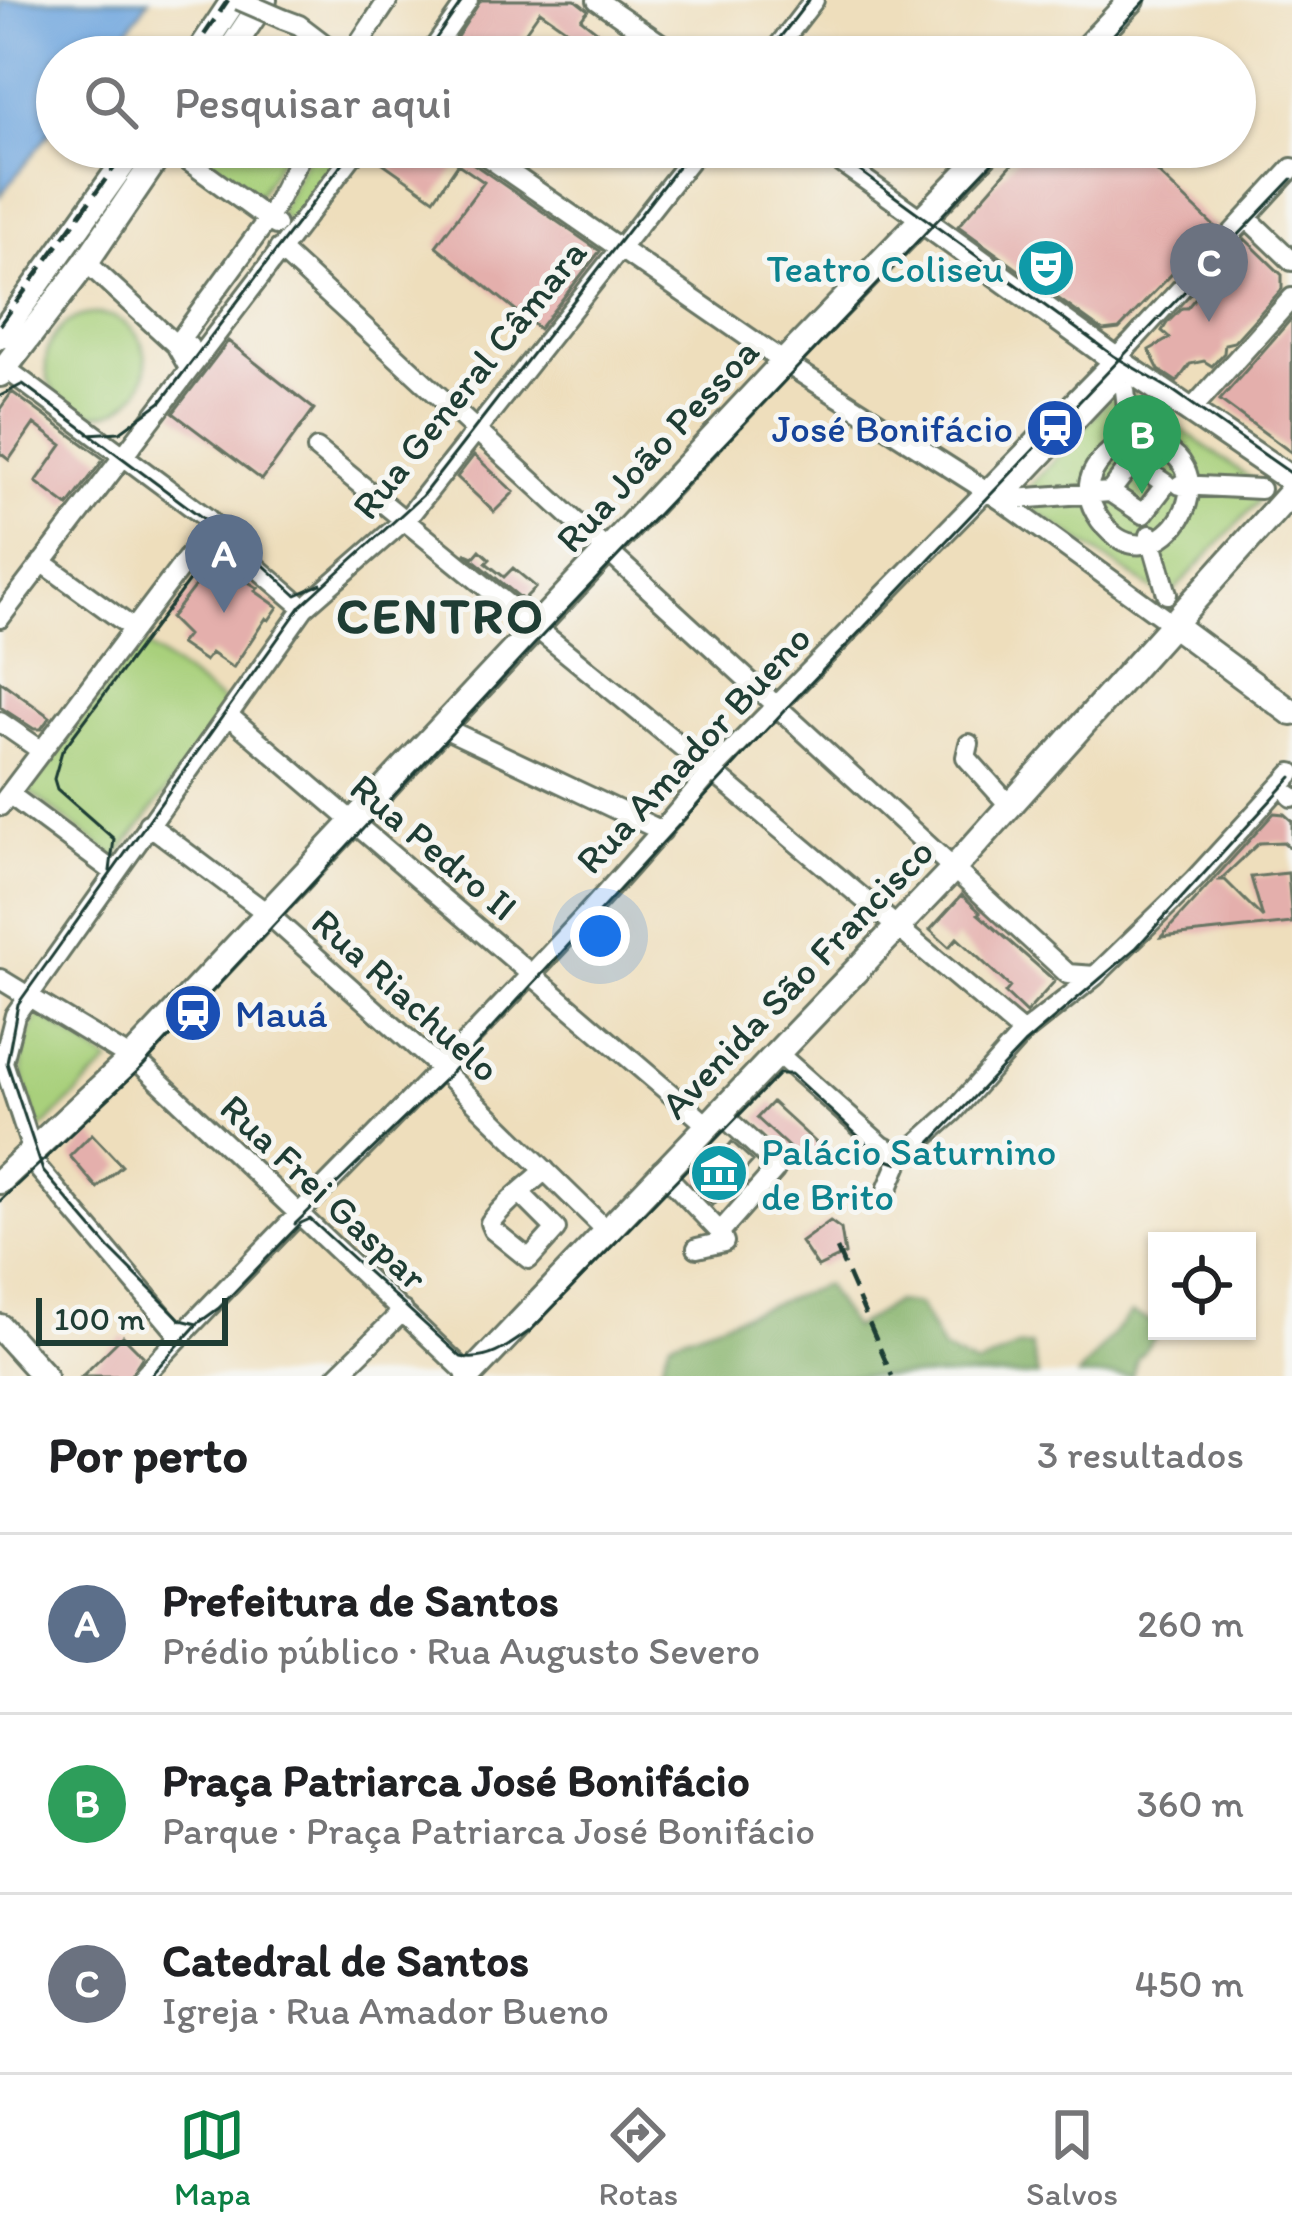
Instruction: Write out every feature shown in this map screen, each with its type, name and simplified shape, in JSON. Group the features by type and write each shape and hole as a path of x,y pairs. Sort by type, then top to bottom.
{"main road":[{"path":"211,36 237,0"},
{"path":"1098,36 1132,0"},
{"path":"247,36 274,9"},
{"path":"0,336 120,168"},
{"path":"2,371 152,168"},
{"name":"Rua João Pessoa","path":"0,1181 132,1058 972,168"},
{"path":"922,220 1121,372 1190,411 1292,480"},
{"name":"Avenida São Francisco","path":"463,1374 954,868 1292,491"},
{"path":"1172,624 1292,712"},
{"path":"0,1328 44,1376"}],"street":[{"path":"237,0 274,9 313,36"},
{"path":"364,36 388,0"},
{"path":"443,36 468,0"},
{"path":"597,0 649,36"},
{"path":"786,36 814,0"},
{"path":"196,168 268,219 285,242 478,430 1068,974 1072,996"},
{"path":"176,345 268,219 294,168"},
{"path":"0,618 343,168"},
{"path":"504,168 784,362 993,496 1172,624"},
{"name":"Rua General Câmara","path":"5,1032 304,608 403,522 683,168"},
{"path":"849,168 922,220"},
{"path":"1259,489 1166,484 1133,462 1121,372 1292,168"},
{"path":"1247,218 1292,261"},
{"path":"86,262 176,345 189,368"},
{"path":"1190,411 1292,298"},
{"path":"176,345 205,346"},
{"path":"2,371 213,524 227,542 304,608"},
{"name":"Rua Amador Bueno","path":"143,1376 441,1069 776,705 1121,372"},
{"path":"1100,493 1091,474 1103,453 1130,438 1157,441 1179,456 1189,485 1185,514 1170,536 1152,543 1130,541 1106,530 1091,507 1133,462"},
{"path":"316,449 712,771 1023,1033"},
{"path":"1143,514 1166,484"},
{"path":"993,496 1100,493 1143,514 1167,594"},
{"path":"114,872 5,800 213,524"},
{"path":"42,562 134,628"},
{"name":"Rua Pedro II","path":"227,715 530,973 774,1162 776,1170 720,1232"},
{"path":"0,722 42,751"},
{"path":"442,727 662,831"},
{"path":"969,744 966,757 1010,806"},
{"path":"887,1190 911,1148 1023,1033 1095,976 1194,880 1292,773"},
{"path":"1267,802 1291,796"},
{"name":"Rua Riachuelo","path":"148,824 268,914 441,1069 605,1229"},
{"path":"1068,974 1095,976"},
{"path":"0,979 28,994"},
{"name":"Rua Frei Gaspar","path":"28,994 132,1058 404,1311 463,1374"},
{"path":"5,1032 3,1062 41,1173 180,1336"},
{"path":"776,1052 875,1140 892,1151 911,1148"},
{"path":"520,1193 545,1170"},
{"path":"661,1170 724,1238 720,1245 697,1249"},
{"path":"337,1376 404,1311"}],"green space":[{"path":"214,168 275,168 259,195"},
{"path":"302,168 337,168 294,225 279,213"},
{"path":"96,314 124,322 138,336 146,364 138,392 124,406 96,414 68,406 54,392 46,364 54,336 68,322"},
{"path":"1121,387 1260,485 1257,503 1173,592 1161,595 1026,505 1027,490"},
{"path":"140,641 230,707 116,858 28,791"},
{"path":"39,1013 110,1062 40,1130 22,1071 25,1045"},
{"path":"825,1285 853,1328 896,1302 919,1305 943,1350 977,1366 1017,1347 1031,1346 1038,1376 658,1376 670,1341"},
{"path":"1131,1313 1148,1320 1148,1340 1153,1340 1137,1359 1132,1376 1078,1376"}],"water":[{"path":"0,0 149,0 123,36 36,36 36,150 0,196"}],"building":[{"path":"481,0 575,0 588,10 581,19 603,36 576,36 540,11 522,36 458,36"},
{"path":"390,168 455,168 434,199"},
{"path":"464,168 480,168 600,251 539,329 436,246 484,182"},
{"path":"1009,168 1153,168 1216,228 1119,329 1103,331 958,226"},
{"path":"1245,239 1282,275 1282,289 1234,342 1225,344 1224,353 1212,366 1204,361 1190,364 1177,382 1159,370 1149,350 1170,338 1162,331 1167,323 1187,308"},
{"path":"1292,318 1292,453 1220,400"},
{"path":"228,341 314,409 262,480 173,413"},
{"path":"12,392 104,459 68,506 36,482 62,445 34,424 9,460 0,453 0,409"},
{"path":"474,455 514,492 494,512 457,477"},
{"path":"480,550 490,559 486,563 504,577 513,568 536,587 523,600 465,553 474,557"},
{"path":"214,561 258,588 255,591 278,607 233,668 211,653 205,661 180,644 187,635 170,618"},
{"path":"0,681 50,717 41,729 0,707"},
{"path":"1274,813 1292,821 1292,849 1283,842 1259,843 1220,880 1263,918 1251,877 1288,873 1292,923 1161,937"},
{"path":"962,895 1055,981 1026,1013 1005,993 1010,987 957,938 949,947 930,930"},
{"path":"772,1102 824,1150 809,1166 757,1118"},
{"path":"92,1134 122,1166 97,1188 70,1156"},
{"path":"732,1142 753,1161 713,1205 694,1185"},
{"path":"830,1221 841,1229 845,1254 818,1267 801,1242"},
{"path":"123,1336 143,1356 130,1376 82,1376"}],"tram line":[{"path":"438,36 463,0"},
{"path":"781,36 809,0"},
{"path":"1112,36 1146,0"},
{"path":"88,434 120,432 161,402 339,168"},
{"path":"677,168 422,496 301,606 18,1004 7,1063 43,1171 109,1248 181,1320 197,1324 219,1308 310,1219 461,1357 489,1355 531,1330 779,1074 791,1074 882,1158 896,1163 921,1153 1024,1044 1136,948 1292,777"},
{"path":"856,168 1114,356 1175,392 1292,474"},
{"path":"0,1201 143,1066 542,636 987,168"},
{"path":"295,1224 448,1076 783,712 1292,179"},
{"path":"0,396 23,384 208,522 215,534 214,547 62,751 54,779 57,789 114,839 110,871"},
{"path":"210,552 227,542 242,545 296,595 321,584"},
{"path":"150,1376 202,1319"}],"railway":[{"path":"203,36 228,0"},
{"path":"0,325 114,168"},
{"path":"837,1249 892,1376"}],"place":[{"name":"Teatro Coliseu","path":"1046,268"},
{"name":"Catedral de Santos","path":"1209,322"},
{"name":"José Bonifácio","path":"1055,428"},
{"name":"Praça Patriarca José Bonifácio","path":"1142,494"},
{"name":"Prefeitura de Santos","path":"224,613"},
{"name":"Mauá","path":"193,1013"},
{"name":"Palácio Saturnino de Brito","path":"719,1173"}],"district":[{"name":"CENTRO","path":"441,615"}]}
